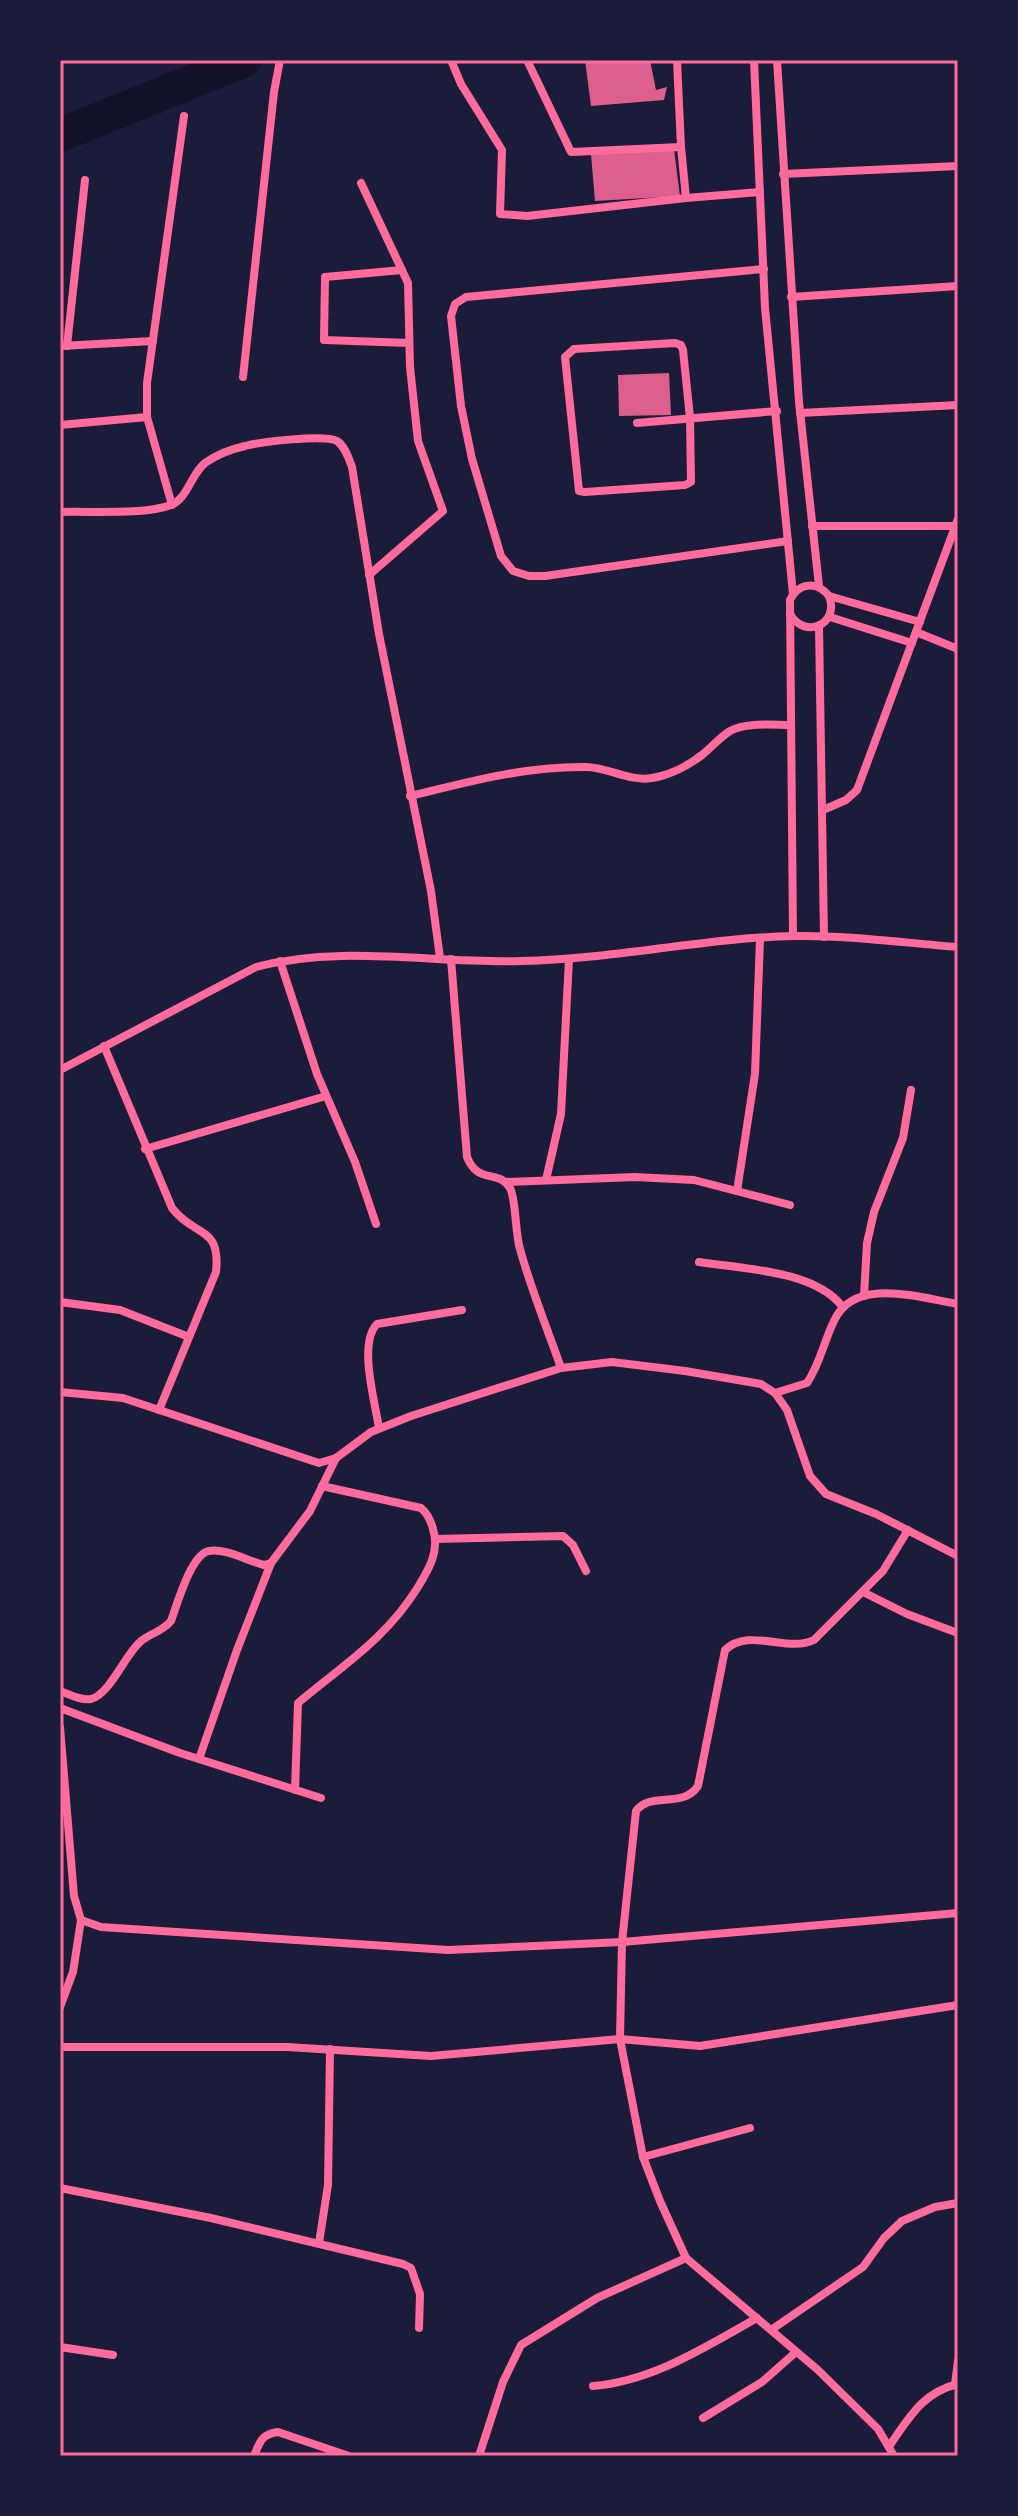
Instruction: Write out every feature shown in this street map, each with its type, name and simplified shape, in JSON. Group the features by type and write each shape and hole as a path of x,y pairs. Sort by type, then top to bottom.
{"street":[{"path":"243,377 280,60"},
{"path":"451,60 461,84 502,150 500,214 527,216 760,192"},
{"path":"527,60 571,152 681,147"},
{"path":"677,60 686,198"},
{"path":"754,60 764,269 793,594 789,607 793,936"},
{"path":"777,60 800,413 819,586 829,596 920,622"},
{"path":"172,505 147,417 147,383 184,116"},
{"path":"783,174 958,166"},
{"path":"85,180 63,346 153,341"},
{"path":"361,183 408,283 409,343 418,441 443,511 369,575"},
{"path":"764,269 466,297 455,304 451,316 452,335 461,406 472,459 501,556 513,571 529,576 545,576 788,541"},
{"path":"402,270 325,277 324,340 409,343"},
{"path":"791,297 958,286"},
{"path":"681,345 690,418 691,482 685,485 579,491 565,357 574,349 681,345"},
{"path":"800,413 958,405"},
{"path":"637,423 777,411"},
{"path":"60,425 147,417"},
{"path":"60,512 146,510 172,505 182,497 205,463 247,445 322,438 337,441 346,451 352,467 410,796 431,891 440,958"},
{"path":"812,526 957,522 857,790 846,800 823,810"},
{"path":"793,594 805,586 819,586"},
{"path":"790,613 805,627 819,626 830,617 829,596"},
{"path":"830,617 912,643"},
{"path":"819,626 824,937"},
{"path":"916,632 958,649"},
{"path":"410,796 507,772 549,769 590,767 638,780 649,779 699,757 731,730 791,725"},
{"path":"60,1070 256,967 280,961 332,957 511,962 793,936 958,947"},
{"path":"737,1191 755,1074 760,939"},
{"path":"451,959 467,1157 472,1168 480,1174 506,1182 694,1180 790,1205"},
{"path":"546,1180 561,1114 569,959"},
{"path":"280,961 326,1096 355,1162 376,1224"},
{"path":"104,1046 172,1208 182,1221 208,1235 216,1244 216,1272 159,1410"},
{"path":"864,1296 867,1243 874,1212 903,1138 911,1090"},
{"path":"145,1149 326,1096"},
{"path":"506,1182 512,1191 520,1251 561,1368"},
{"path":"699,1262 776,1274 805,1282 833,1295 842,1306"},
{"path":"775,1393 796,1389 807,1383 815,1372 842,1306 880,1293 958,1304"},
{"path":"60,1302 120,1310 189,1337"},
{"path":"379,1428 367,1342 370,1331 377,1324 462,1310"},
{"path":"199,1759 271,1563 310,1511 336,1458 349,1446 379,1428 561,1368 612,1362 761,1384 775,1393 787,1410 810,1476 826,1494 958,1556"},
{"path":"60,1392 123,1398 319,1463 336,1458"},
{"path":"295,1790 298,1703 346,1667 404,1610 432,1562 435,1539 428,1514 421,1508 322,1486"},
{"path":"894,2456 878,2429 796,2352 686,2258 643,2157 620,2039 622,1942 636,1811 640,1805 650,1802 680,1799 693,1793 698,1786 725,1650 743,1640 804,1645 826,1630 883,1571 908,1530"},
{"path":"435,1539 563,1536 573,1545 586,1571"},
{"path":"60,1691 83,1699 91,1699 101,1693 138,1643 165,1629 171,1621 200,1555 210,1551 222,1552 264,1565 271,1563"},
{"path":"863,1592 907,1614 955,1632"},
{"path":"60,1708 199,1759 321,1798"},
{"path":"60,1727 64,1823 74,1896 81,1920 73,1972 60,2007"},
{"path":"81,1920 101,1927 448,1950 622,1942 958,1913"},
{"path":"60,2047 287,2047 431,2056 620,2039 716,2045 958,2005"},
{"path":"319,2243 328,2185 330,2049"},
{"path":"643,2157 750,2128"},
{"path":"60,2188 393,2260 411,2268 420,2294 419,2328"},
{"path":"771,2330 863,2267 884,2238 902,2221 935,2207 958,2203"},
{"path":"479,2456 503,2382 521,2345 597,2298 686,2258"},
{"path":"593,2386 621,2384 650,2374 757,2318"},
{"path":"60,2347 113,2355"},
{"path":"703,2418 762,2382 796,2352"},
{"path":"890,2445 918,2404 931,2394 956,2384 958,2361"},
{"path":"254,2456 260,2439 267,2433 278,2432 349,2456"}],"building":[{"path":"585,60 650,60 656,90 667,87 664,100 591,106"},
{"path":"674,149 680,196 595,201 591,154"},
{"path":"669,373 671,415 619,416 618,375"}],"waterway":[{"path":"60,135 245,60"}]}
